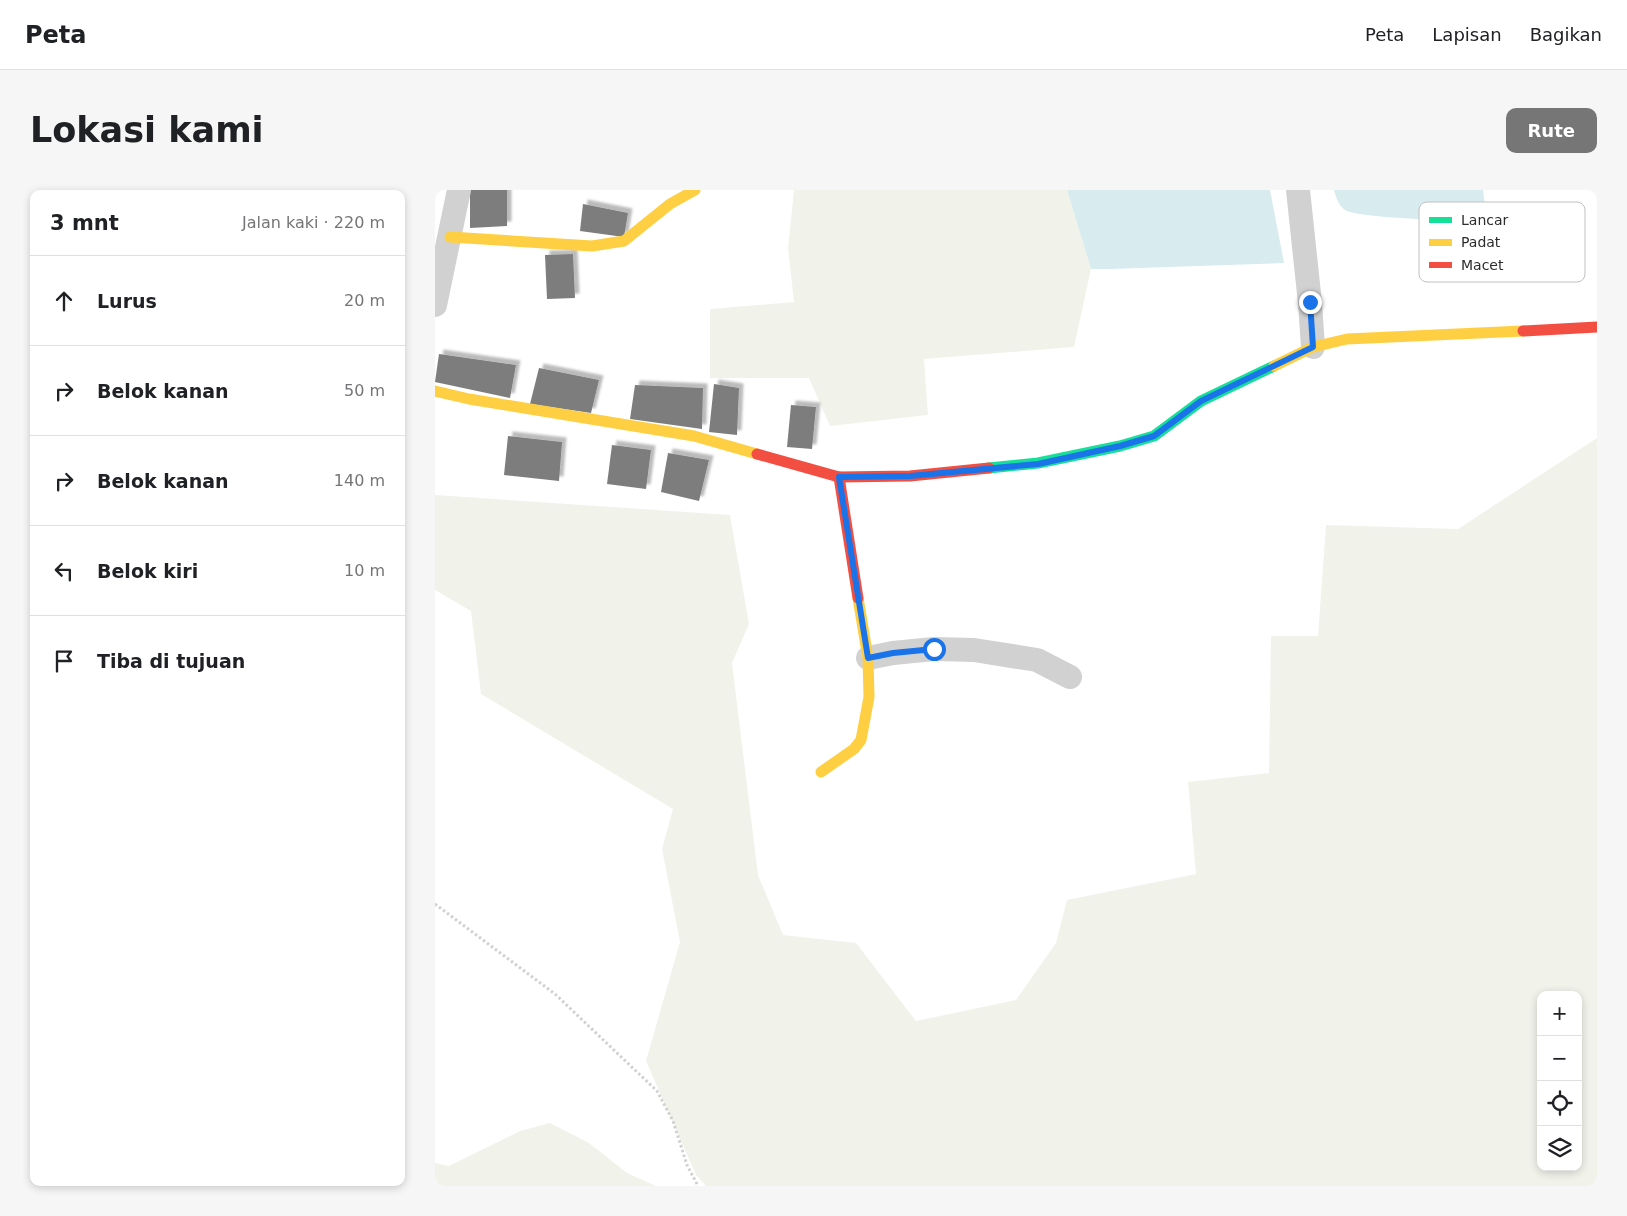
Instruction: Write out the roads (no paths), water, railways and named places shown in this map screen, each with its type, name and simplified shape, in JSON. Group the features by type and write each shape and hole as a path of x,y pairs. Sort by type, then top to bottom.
{"street":[{"path":"435,305 459,190"},
{"path":"450,237 592,246 625,241 670,204 695,190"},
{"path":"1299,190 1313,347"},
{"path":"435,391 469,399 693,436 839,477 910,476 1038,464 1120,446 1154,436 1201,401 1313,347 1347,339 1596,323"},
{"path":"821,772 854,749 861,740 869,697 868,658 839,477"},
{"path":"868,658 893,653 934,649 974,650 1037,660 1070,678"}]}
